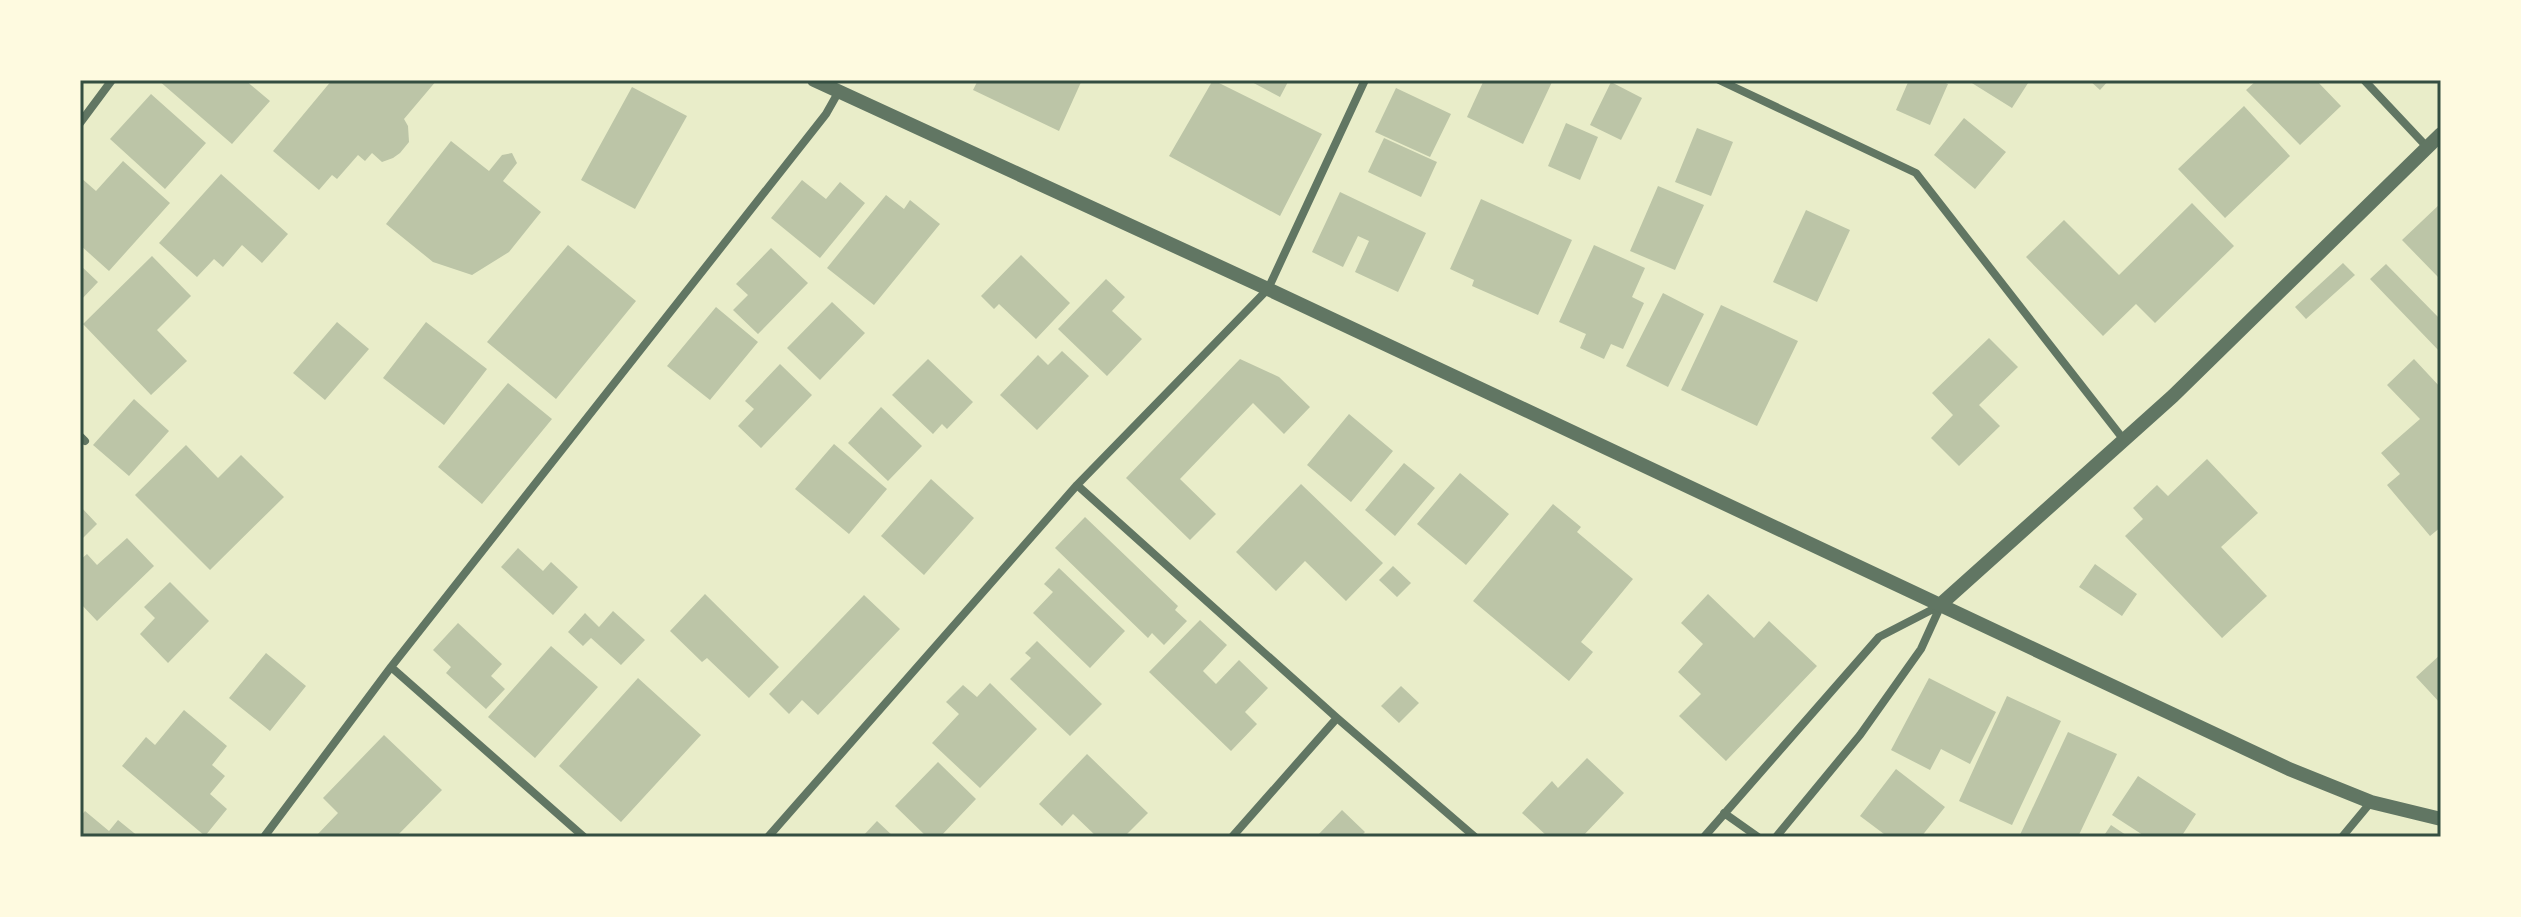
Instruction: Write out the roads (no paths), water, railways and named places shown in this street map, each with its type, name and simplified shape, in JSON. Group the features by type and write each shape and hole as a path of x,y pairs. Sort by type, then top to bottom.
{"street":[{"path":"80,123 112,80"},
{"path":"814,80 1268,289 2277,764 2371,802 2441,819"},
{"path":"768,837 1077,485 1268,289 1365,80"},
{"path":"1719,80 1916,173 2124,440"},
{"path":"2364,80 2427,147"},
{"path":"264,837 391,667 826,114 839,91"},
{"path":"1704,837 1879,637 1941,604 2173,396 2441,134"},
{"path":"1077,485 1475,837"},
{"path":"1776,837 1860,735 1921,649 1941,604"},
{"path":"391,667 584,837"},
{"path":"1232,837 1337,718"},
{"path":"2342,837 2371,802"},
{"path":"1724,813 1758,837"}]}
